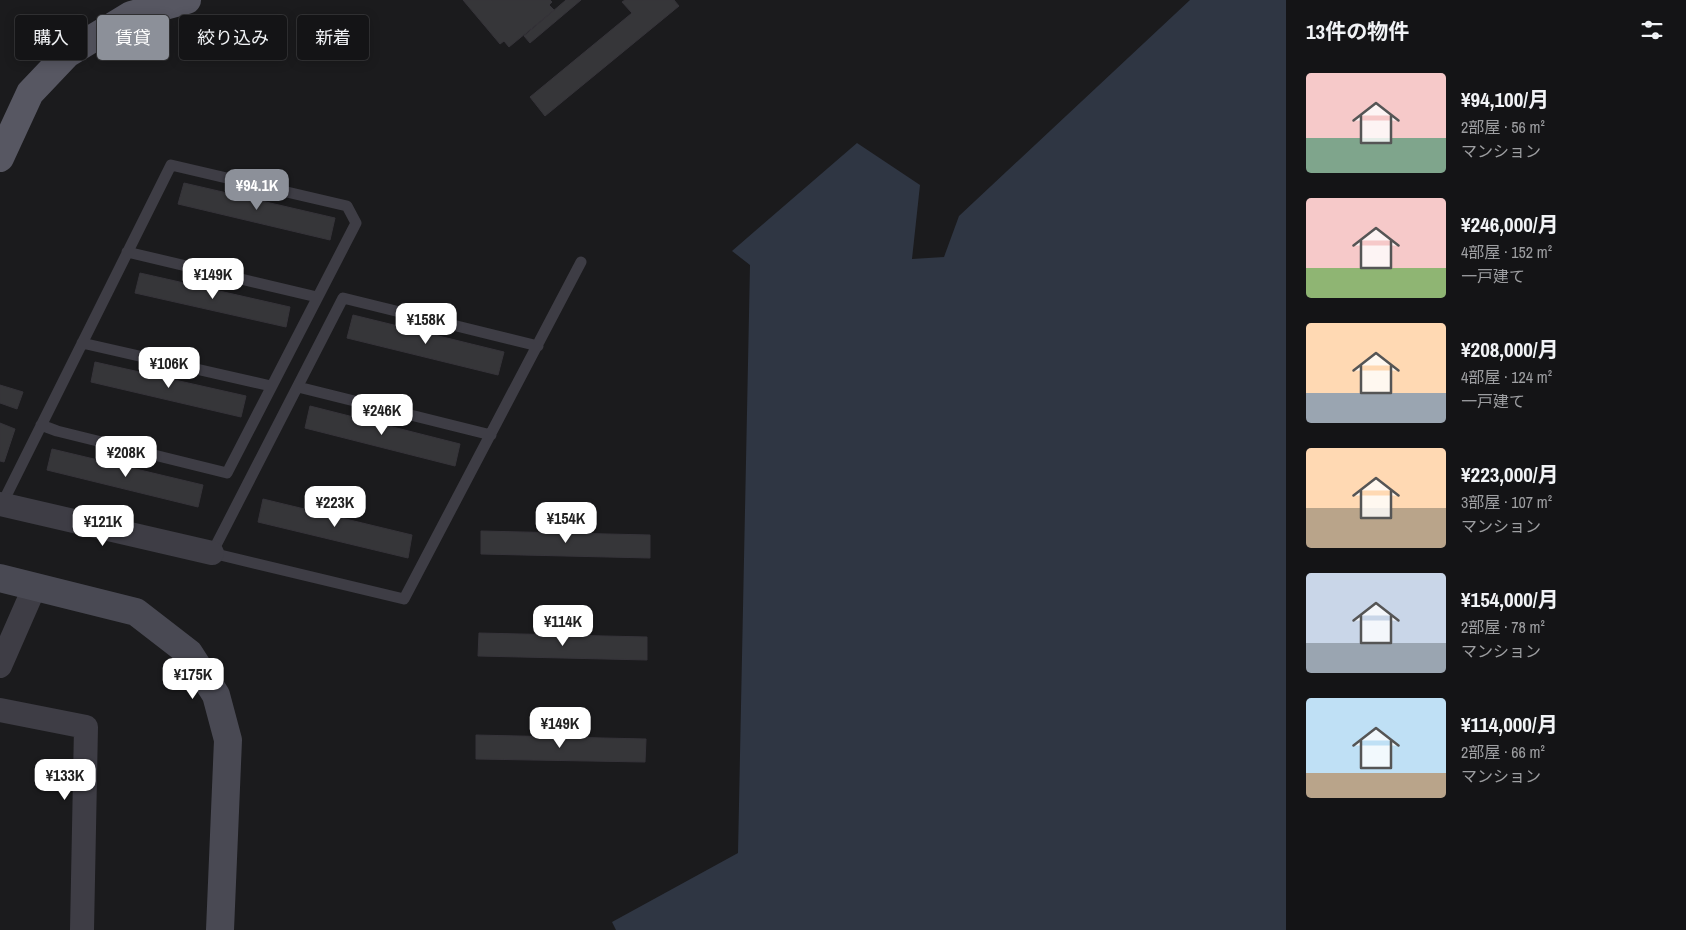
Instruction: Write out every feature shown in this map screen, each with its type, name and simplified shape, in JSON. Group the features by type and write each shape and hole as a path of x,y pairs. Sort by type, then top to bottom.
{"main road":[{"path":"0,158 30,94 67,54 130,7 187,0"}],"street":[{"path":"1,504 212,553"},
{"path":"0,578 136,612 189,653 216,695 228,740 220,930"},
{"path":"0,666 35,586"},
{"path":"0,710 86,727 82,930"}],"lane":[{"path":"1,504 171,165 347,206 356,223 226,473 57,431 42,425"},
{"path":"127,252 317,297"},
{"path":"538,346 343,298 212,553 404,599 538,346 581,262"},
{"path":"82,343 271,386"},
{"path":"298,388 491,435"}],"water":[{"path":"1190,0 1286,0 1286,930 616,930 612,922 738,853 750,265 732,251 857,143 920,185 912,259 944,257 959,216"}],"building":[{"path":"463,0 550,0 552,2 549,5 554,10 509,47 504,41 500,44"},
{"path":"566,0 581,0 530,43 524,36"},
{"path":"625,0 674,0 679,6 545,116 530,97 632,13 622,2"},
{"path":"184,183 335,218 330,240 178,204"},
{"path":"140,273 290,307 286,327 135,293"},
{"path":"353,315 504,352 498,375 347,338"},
{"path":"95,362 246,396 241,417 91,382"},
{"path":"0,385 23,392 17,409 0,403"},
{"path":"310,406 460,444 455,466 305,428"},
{"path":"0,423 15,429 4,462 0,461"},
{"path":"52,449 203,485 198,507 47,470"},
{"path":"263,499 412,535 408,558 258,522"},
{"path":"481,531 650,535 650,558 481,554"},
{"path":"479,633 647,637 647,660 478,656"},
{"path":"476,735 646,739 645,762 476,759"}]}
